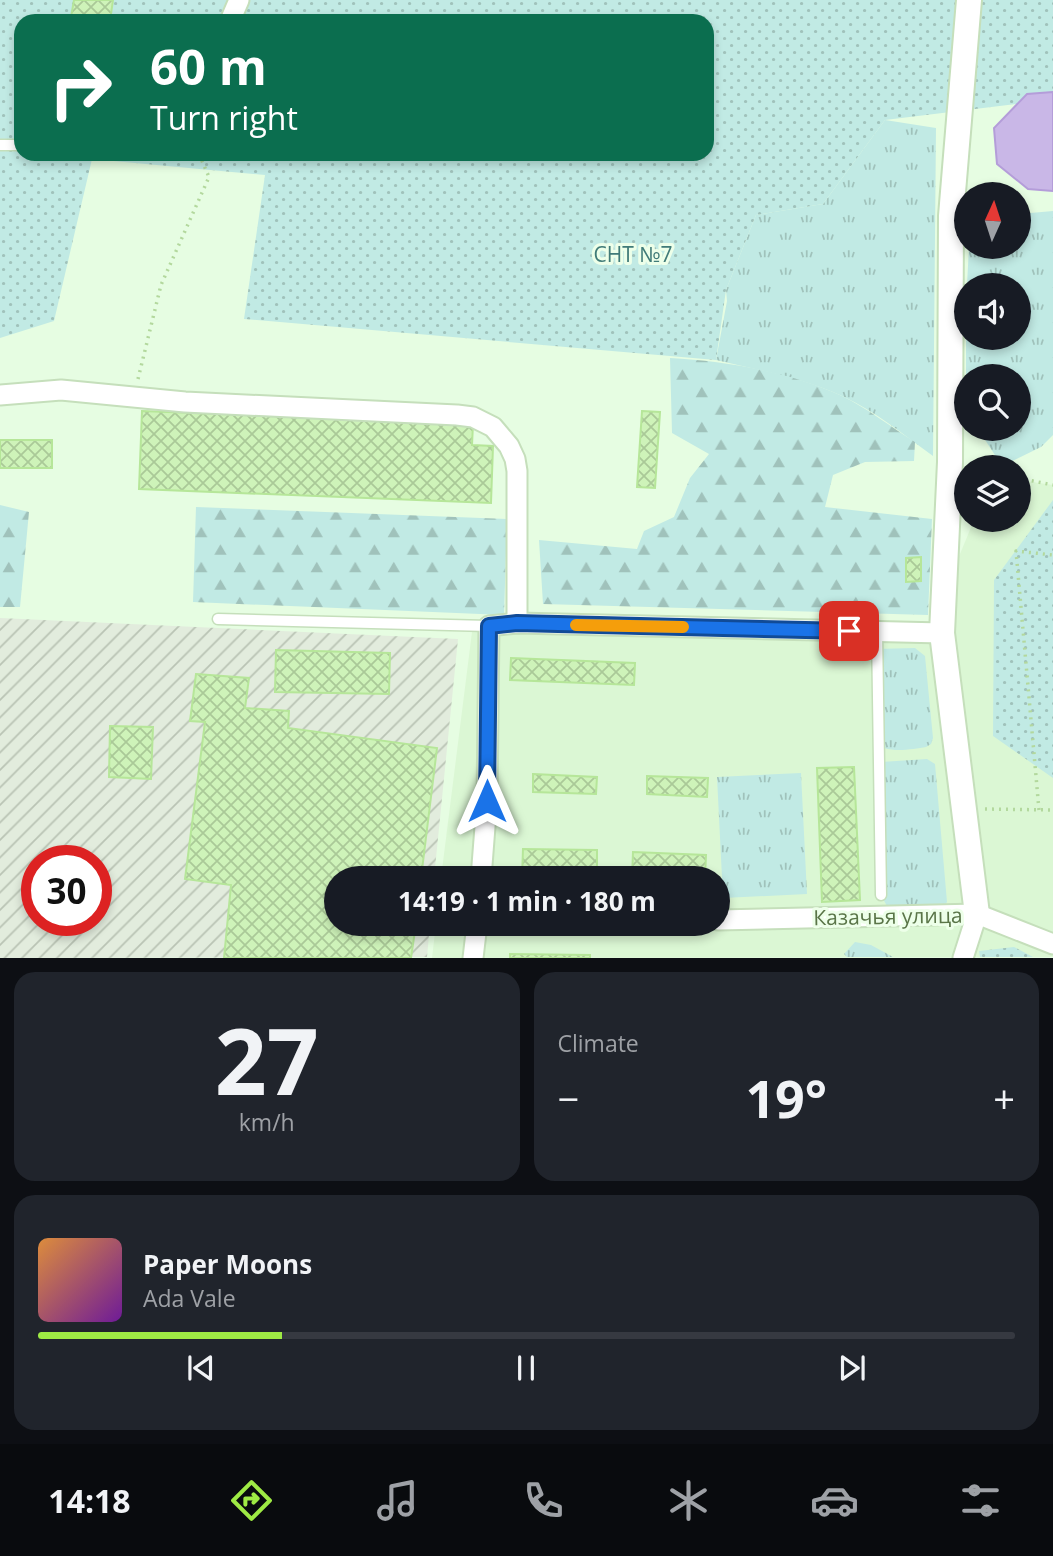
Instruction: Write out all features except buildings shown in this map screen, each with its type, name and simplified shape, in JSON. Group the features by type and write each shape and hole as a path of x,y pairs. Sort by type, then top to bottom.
{"street":[{"path":"963,957 977,914 942,633 950,462 951,216 969,0"},
{"path":"0,395 61,390 184,402 473,417 493,427 509,446 517,471 517,623"},
{"path":"482,866 487,801 489,626 517,623 942,633"},
{"name":"Казачья улица","path":"730,920 977,914 1053,944"},
{"path":"473,957 476,936"}],"lane":[{"path":"218,619 489,626"},
{"path":"877,631 881,895"}],"path":[{"path":"137,397 138,374 161,285 209,177 202,161"},
{"path":"1031,481 1053,485"},
{"path":"1039,810 1016,551 1053,555"},
{"path":"963,809 1053,810"}],"shaded area":[{"path":"1053,92 1053,191 1031,189 1031,182 1019,182 997,164 994,128 1027,94"},
{"path":"1031,482 1053,485 1053,957 432,958 435,936 730,936 730,866 443,866 472,632 489,626 932,622 969,532 1031,532"},
{"path":"0,618 458,639 435,866 324,866 324,936 429,936 427,957 0,958"}],"green space":[{"name":"СНТ №7","path":"0,0 1053,0 1053,105 1032,102 885,120 823,204 756,215 726,290 716,360 244,319 265,175 114,161 714,161 714,14 14,14 14,161 92,161 54,321 0,338"},
{"path":"885,120 936,128 933,456 878,416 842,396 796,379 716,360 727,301 726,290 756,215 823,204"},
{"path":"1053,211 1053,435 1041,447 1025,455 995,455 986,441 1031,441 1031,364 966,364 966,350 1031,350 1031,273 968,273 968,259 1031,259 1031,213"},
{"path":"670,358 735,365 801,380 842,396 915,442 914,461 865,462 833,475 825,507 932,519 928,615 543,604 539,540 637,549 644,531 674,517 690,478 709,454 672,433"},
{"path":"1053,500 1053,778 993,736 994,580"},
{"path":"0,505 29,512 20,607 0,607"},
{"path":"196,507 507,519 504,615 193,602"},
{"path":"915,648 925,656 933,738 931,744 926,747 891,750 875,741 871,653 875,649"},
{"path":"927,759 935,764 947,902 941,910 888,908 881,895 881,762"},
{"path":"801,773 807,894 730,898 730,866 721,866 717,777"},
{"path":"855,942 871,945 893,957 847,957 844,954"},
{"path":"1014,947 1033,957 980,957 979,951"}],"slow traffic":[{"path":"576,625 683,627"}],"route":[{"path":"487,801 489,626 517,623 849,631"}]}
